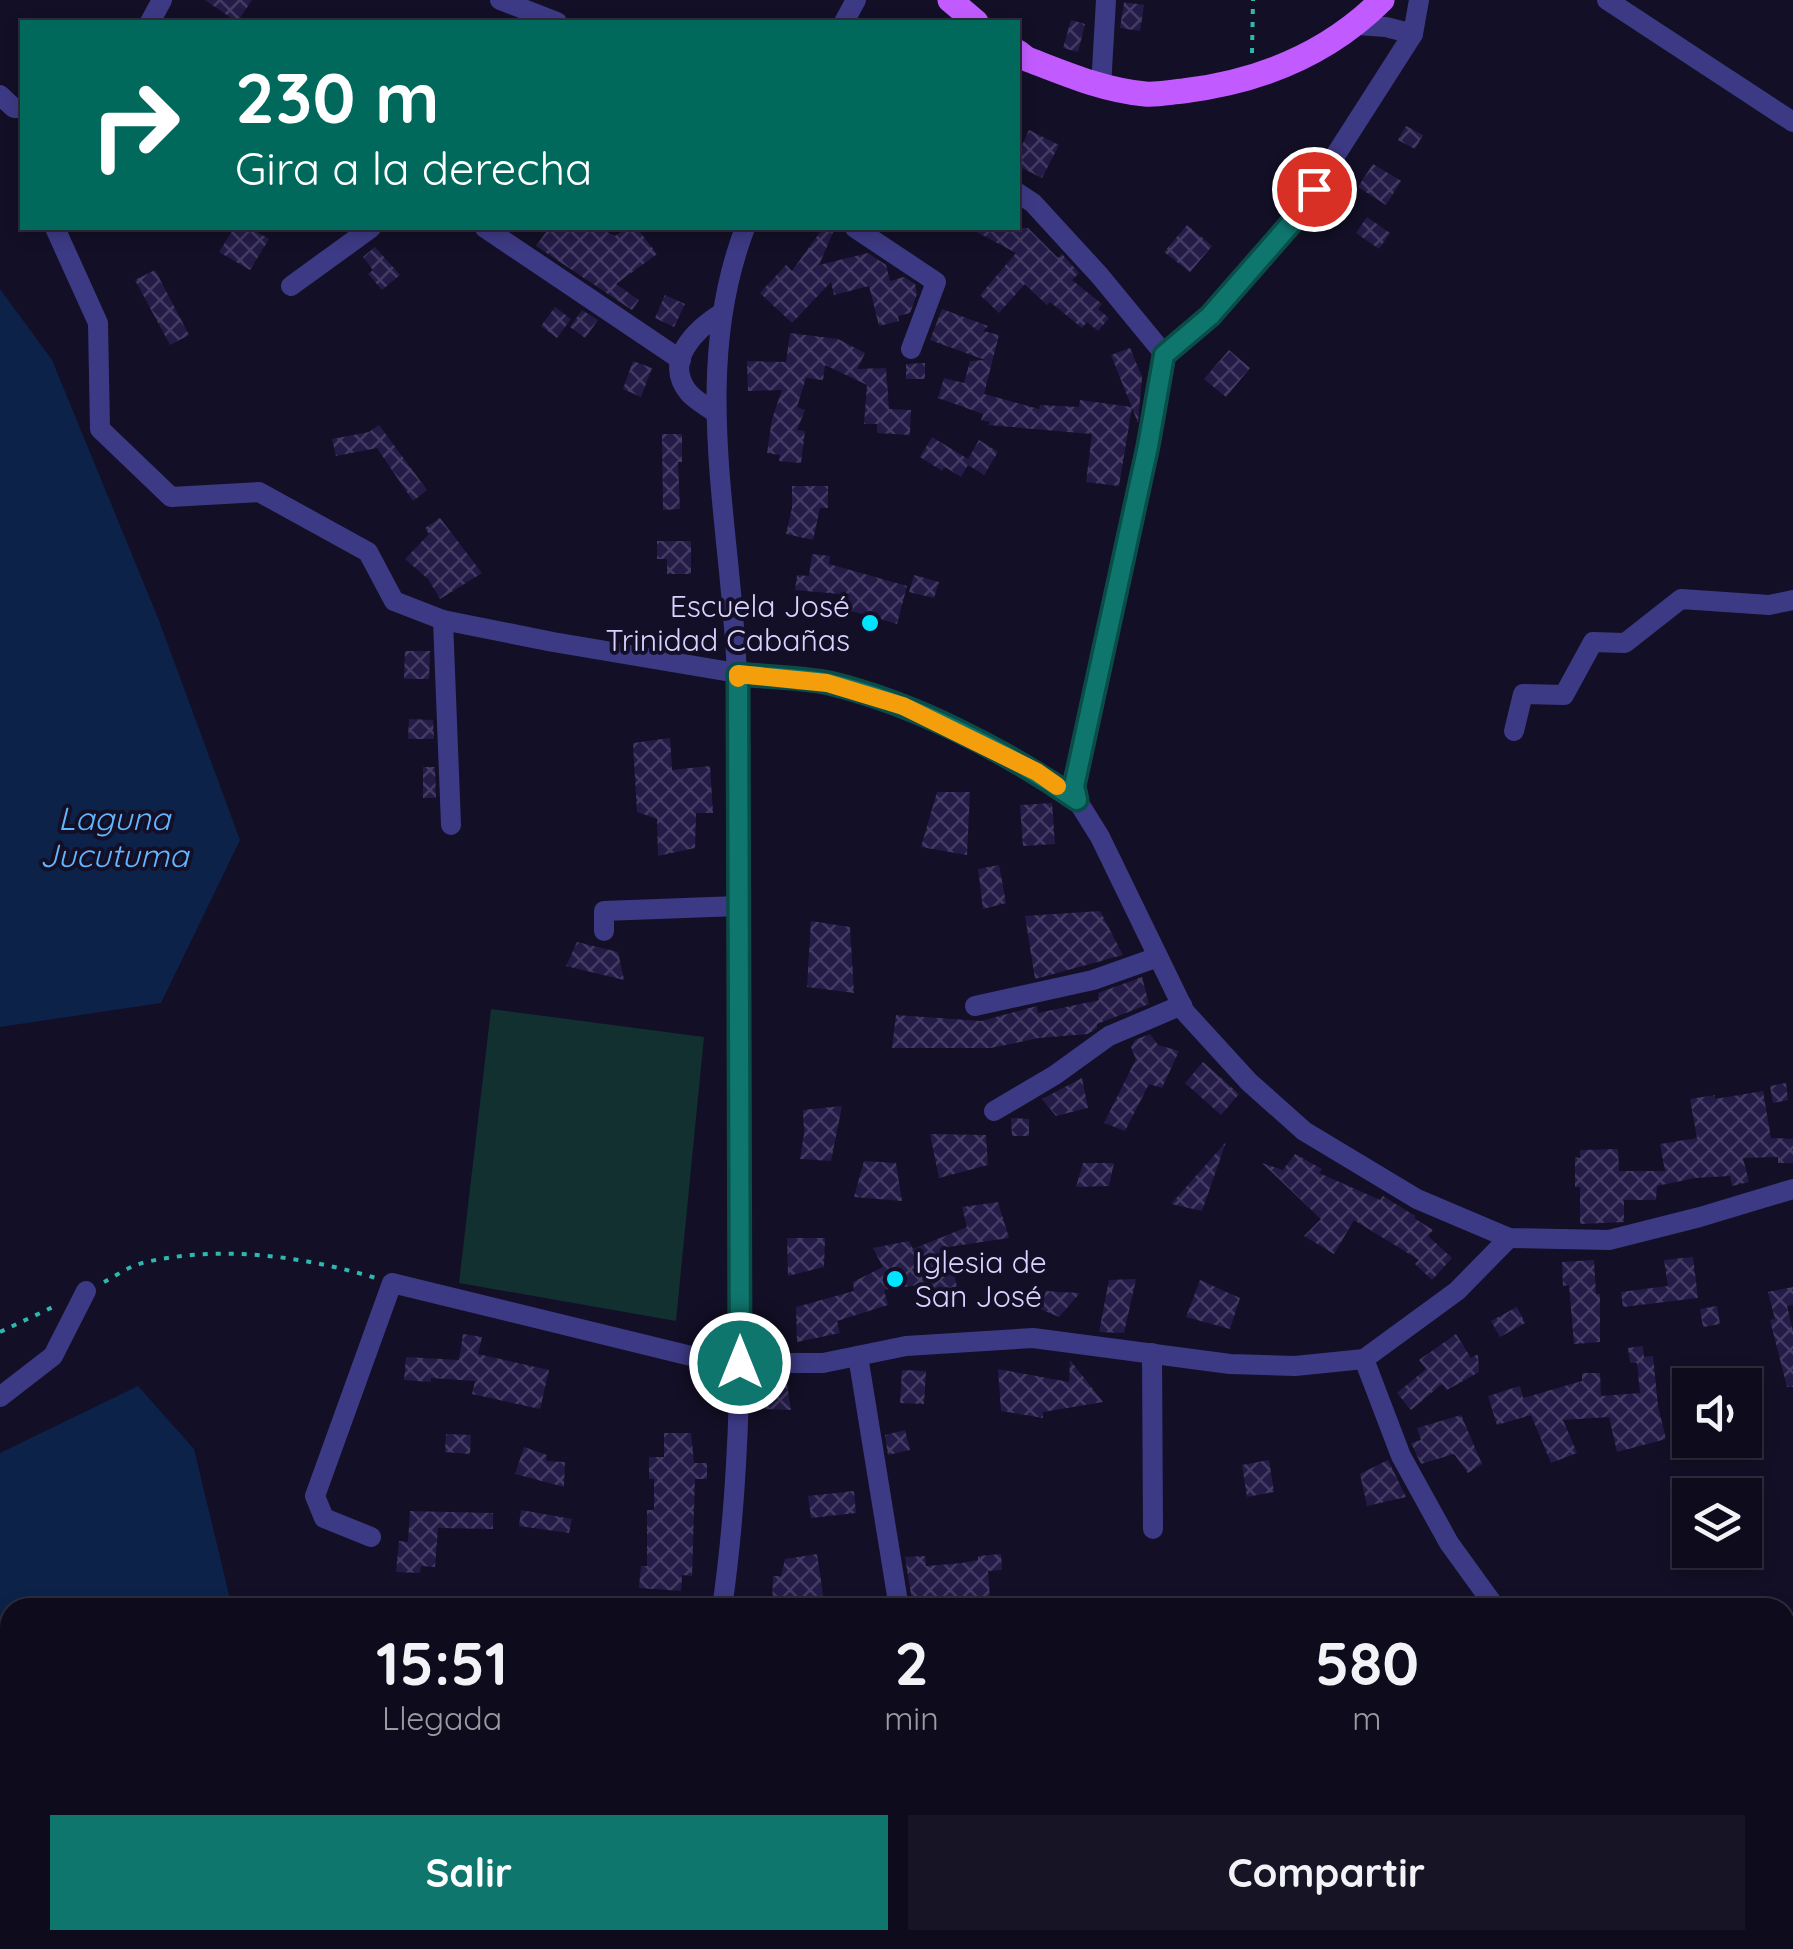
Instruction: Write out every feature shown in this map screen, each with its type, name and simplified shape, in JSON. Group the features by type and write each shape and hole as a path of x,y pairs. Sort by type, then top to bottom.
{"main road":[{"path":"1020,54 1101,87 1149,95 1251,78 1299,60 1357,25 1382,0"}],"street":[{"path":"500,0 551,20"},
{"path":"1101,87 1106,0"},
{"path":"1420,0 1413,34 1294,220 1210,316 1164,355 1074,786 1077,800 1100,837 1182,1005 1249,1082 1304,1131 1416,1199 1510,1238 1609,1240 1793,1189"},
{"path":"1607,0 1793,122"},
{"path":"1357,25 1386,26 1413,34"},
{"path":"1020,194 1033,203 1100,276 1164,355"},
{"path":"56,230 98,323 100,428 170,497 258,492 368,552 394,601 444,620 738,674 827,683 903,706 1037,772 1077,800"},
{"path":"290,286 369,230"},
{"path":"488,230 681,360"},
{"path":"723,1598 740,1423 738,674 723,530 714,379 722,313 743,230"},
{"path":"858,230 936,282 911,349"},
{"path":"716,413 691,395 682,381 681,360 684,345 700,327 722,313"},
{"path":"1514,731 1523,694 1564,695 1593,642 1625,642 1680,598 1769,605 1793,600"},
{"path":"444,620 451,825"},
{"path":"604,931 604,911 738,906"},
{"path":"975,1006 1093,980 1158,956"},
{"path":"994,1111 1055,1075 1109,1036 1182,1005"},
{"path":"371,1537 324,1518 315,1496 392,1283 675,1352 740,1363 823,1363 906,1346 1033,1338 1230,1364 1294,1366 1364,1359 1457,1291 1510,1238"},
{"path":"0,1397 53,1356 86,1291"},
{"path":"1152,1354 1153,1529"},
{"path":"858,1356 897,1598"},
{"path":"1364,1359 1401,1456 1449,1543 1489,1598"}],"path":[{"path":"1251,78 1253,0"},
{"path":"0,1332 142,1262 225,1254 318,1261 392,1283"}],"green space":[{"path":"491,1009 704,1037 676,1321 459,1283"}],"water":[{"name":"Laguna Jucutuma","path":"0,289 52,360 158,618 240,840 161,1003 0,1027"},
{"path":"138,1386 194,1449 230,1598 0,1598 0,1453"}],"building":[{"path":"205,0 252,0 238,20"},
{"path":"1124,2 1144,5 1140,31 1120,28"},
{"path":"1071,20 1085,24 1078,52 1063,48"},
{"path":"1406,126 1423,135 1415,149 1398,140"},
{"path":"1029,130 1059,145 1042,178 1020,167 1020,150"},
{"path":"1373,164 1401,181 1386,205 1358,187"},
{"path":"1367,217 1390,233 1379,249 1356,233"},
{"path":"1187,225 1212,246 1190,272 1164,252"},
{"path":"1028,228 1058,258 1062,254 1079,273 1072,280 1102,304 1098,309 1109,318 1098,331 1087,322 1082,328 1050,302 1047,305 1025,284 999,313 980,295 1016,253 973,230"},
{"path":"233,230 253,230 269,239 250,270 219,252"},
{"path":"548,230 603,230 615,236 623,230 639,230 657,254 616,284 639,300 632,310 536,246"},
{"path":"822,230 834,230 819,265 868,253 886,265 890,281 904,277 915,284 917,294 910,313 898,316 899,321 879,326 869,286 834,295 831,282 792,323 760,293 786,265 792,271"},
{"path":"375,247 400,275 382,290 368,274 373,270 363,257"},
{"path":"155,270 189,335 170,345 135,280"},
{"path":"665,295 685,304 674,327 655,318"},
{"path":"555,307 571,319 557,338 541,326"},
{"path":"942,309 988,326 983,331 999,335 984,394 1039,409 1040,405 1079,407 1080,400 1132,407 1119,486 1086,482 1092,434 988,425 990,422 981,420 983,414 938,398 944,378 964,383 970,361 985,360 930,340"},
{"path":"582,310 598,320 585,338 570,327"},
{"path":"790,333 838,339 865,353 857,369 886,368 889,409 911,410 910,435 877,433 877,424 864,424 867,385 825,365 823,380 806,378 797,407 805,410 797,430 805,431 801,463 779,461 780,455 767,453 772,419 782,390 748,391 747,361 786,362"},
{"path":"1130,348 1142,377 1138,423 1111,355"},
{"path":"1229,350 1250,368 1226,397 1204,379"},
{"path":"633,361 652,368 641,397 623,389"},
{"path":"925,363 925,379 906,379 906,364"},
{"path":"379,425 427,490 413,501 377,448 336,456 332,439 369,432"},
{"path":"662,434 682,434 682,462 678,462 680,509 663,510"},
{"path":"932,437 968,459 979,440 998,452 984,475 968,465 961,477 920,457"},
{"path":"792,486 828,486 828,508 820,508 813,540 786,534"},
{"path":"440,518 482,573 440,599 428,579 405,559 429,534 425,528"},
{"path":"657,541 691,541 691,574 667,574 667,559 657,559"},
{"path":"812,554 830,556 829,564 907,586 897,624 837,607 840,594 795,590 797,575 809,576"},
{"path":"914,575 939,582 934,598 909,592"},
{"path":"405,651 430,651 429,679 404,679"},
{"path":"409,719 433,720 434,739 408,739"},
{"path":"670,738 672,770 710,766 713,813 696,813 695,848 658,856 657,819 637,812 633,743"},
{"path":"423,767 435,767 436,798 423,798"},
{"path":"937,792 970,792 967,855 921,847"},
{"path":"1052,803 1055,844 1023,846 1020,805"},
{"path":"999,865 1006,903 983,909 978,869"},
{"path":"1100,911 1123,955 1035,979 1025,916"},
{"path":"811,921 850,927 854,993 807,987"},
{"path":"577,942 618,952 624,980 566,966"},
{"path":"1142,977 1149,1004 1097,1024 1088,1034 1039,1038 991,1048 892,1048 896,1015 981,1021 1037,1006 1038,1013 1099,1000 1098,993"},
{"path":"1150,1034 1158,1045 1179,1051 1162,1088 1149,1084 1125,1131 1104,1123 1136,1059 1131,1047 1135,1040"},
{"path":"1203,1062 1239,1094 1221,1115 1185,1083"},
{"path":"1082,1078 1088,1108 1056,1116 1042,1099"},
{"path":"1786,1083 1788,1100 1773,1103 1770,1086"},
{"path":"1763,1091 1771,1138 1793,1139 1793,1163 1778,1163 1778,1157 1743,1158 1749,1182 1732,1186 1730,1176 1657,1186 1656,1200 1624,1200 1624,1222 1580,1224 1575,1157 1580,1158 1580,1150 1618,1149 1619,1171 1665,1171 1660,1144 1697,1138 1690,1099"},
{"path":"842,1106 831,1161 800,1159 803,1110"},
{"path":"1011,1118 1029,1119 1029,1136 1012,1136"},
{"path":"930,1134 986,1135 988,1165 939,1178"},
{"path":"1226,1142 1202,1211 1171,1204"},
{"path":"1295,1154 1322,1169 1319,1173 1380,1200 1383,1196 1415,1216 1433,1230 1428,1236 1452,1258 1432,1280 1415,1264 1419,1260 1354,1220 1334,1254 1304,1236 1321,1219 1262,1163 1283,1170"},
{"path":"864,1161 896,1163 902,1201 854,1197"},
{"path":"1083,1163 1114,1163 1109,1186 1076,1187"},
{"path":"998,1202 1009,1238 948,1247 957,1287 932,1291 931,1283 884,1290 888,1305 837,1321 840,1333 797,1342 796,1307 854,1291 853,1282 883,1267 873,1248 909,1241 913,1249 967,1227 962,1207"},
{"path":"787,1238 825,1238 824,1267 788,1276"},
{"path":"1693,1257 1698,1298 1623,1307 1621,1292 1668,1286 1664,1260"},
{"path":"1594,1260 1596,1294 1600,1294 1600,1342 1574,1344 1569,1285 1563,1286 1562,1262"},
{"path":"1136,1279 1124,1333 1099,1332 1109,1280"},
{"path":"1200,1280 1240,1298 1230,1329 1186,1317"},
{"path":"1793,1287 1793,1305 1787,1306 1793,1331 1793,1387 1787,1387 1770,1320 1775,1319 1768,1292"},
{"path":"1046,1291 1080,1293 1059,1317 1040,1309"},
{"path":"1717,1306 1720,1324 1703,1327 1700,1309"},
{"path":"1517,1307 1525,1323 1500,1337 1491,1321"},
{"path":"463,1334 482,1337 478,1354 549,1370 540,1409 472,1394 475,1381 404,1380 406,1357 459,1360"},
{"path":"1456,1334 1471,1358 1478,1354 1479,1372 1447,1390 1442,1384 1411,1410 1397,1393 1426,1369 1419,1360"},
{"path":"1643,1346 1644,1357 1653,1356 1666,1439 1617,1452 1609,1417 1563,1420 1577,1453 1551,1463 1531,1415 1497,1425 1488,1396 1520,1386 1523,1398 1582,1381 1582,1373 1600,1373 1601,1396 1640,1393 1637,1363 1630,1363 1628,1348"},
{"path":"1070,1360 1103,1402 1043,1412 1043,1418 1001,1411 998,1369 1069,1382"},
{"path":"902,1370 926,1371 924,1404 900,1403"},
{"path":"761,1381 787,1384 791,1410 764,1409"},
{"path":"1461,1415 1482,1464 1468,1473 1454,1454 1421,1464 1411,1443 1421,1440 1417,1428"},
{"path":"905,1430 910,1450 888,1455 885,1435"},
{"path":"664,1433 691,1433 694,1463 707,1463 707,1479 695,1479 692,1576 682,1575 681,1591 639,1588 641,1566 647,1566 647,1510 654,1510 649,1457 664,1457"},
{"path":"446,1434 471,1435 470,1454 445,1452"},
{"path":"524,1447 547,1455 546,1461 565,1462 564,1487 515,1474"},
{"path":"1269,1460 1274,1492 1247,1497 1242,1465"},
{"path":"1388,1460 1406,1497 1367,1506 1360,1474"},
{"path":"854,1491 856,1513 811,1518 808,1496"},
{"path":"521,1510 572,1519 569,1533 519,1526"},
{"path":"410,1511 493,1513 493,1529 438,1528 435,1567 421,1566 420,1573 396,1572 399,1541 408,1542"},
{"path":"817,1554 824,1598 772,1598 773,1576 781,1576 785,1559"},
{"path":"1001,1554 1002,1570 988,1571 990,1598 912,1598 905,1557 925,1556 926,1566 978,1560 978,1556"}],"slow traffic":[{"path":"738,678 738,674 827,683 903,706 1037,772 1057,786"}],"place":[{"name":"Escuela José Trinidad Cabañas","path":"870,623"},
{"name":"Iglesia de San José","path":"895,1279"}],"route":[{"path":"740,1363 738,674 827,683 903,706 1037,772 1077,800 1074,786 1164,355 1210,316 1294,220 1314,189"}]}
